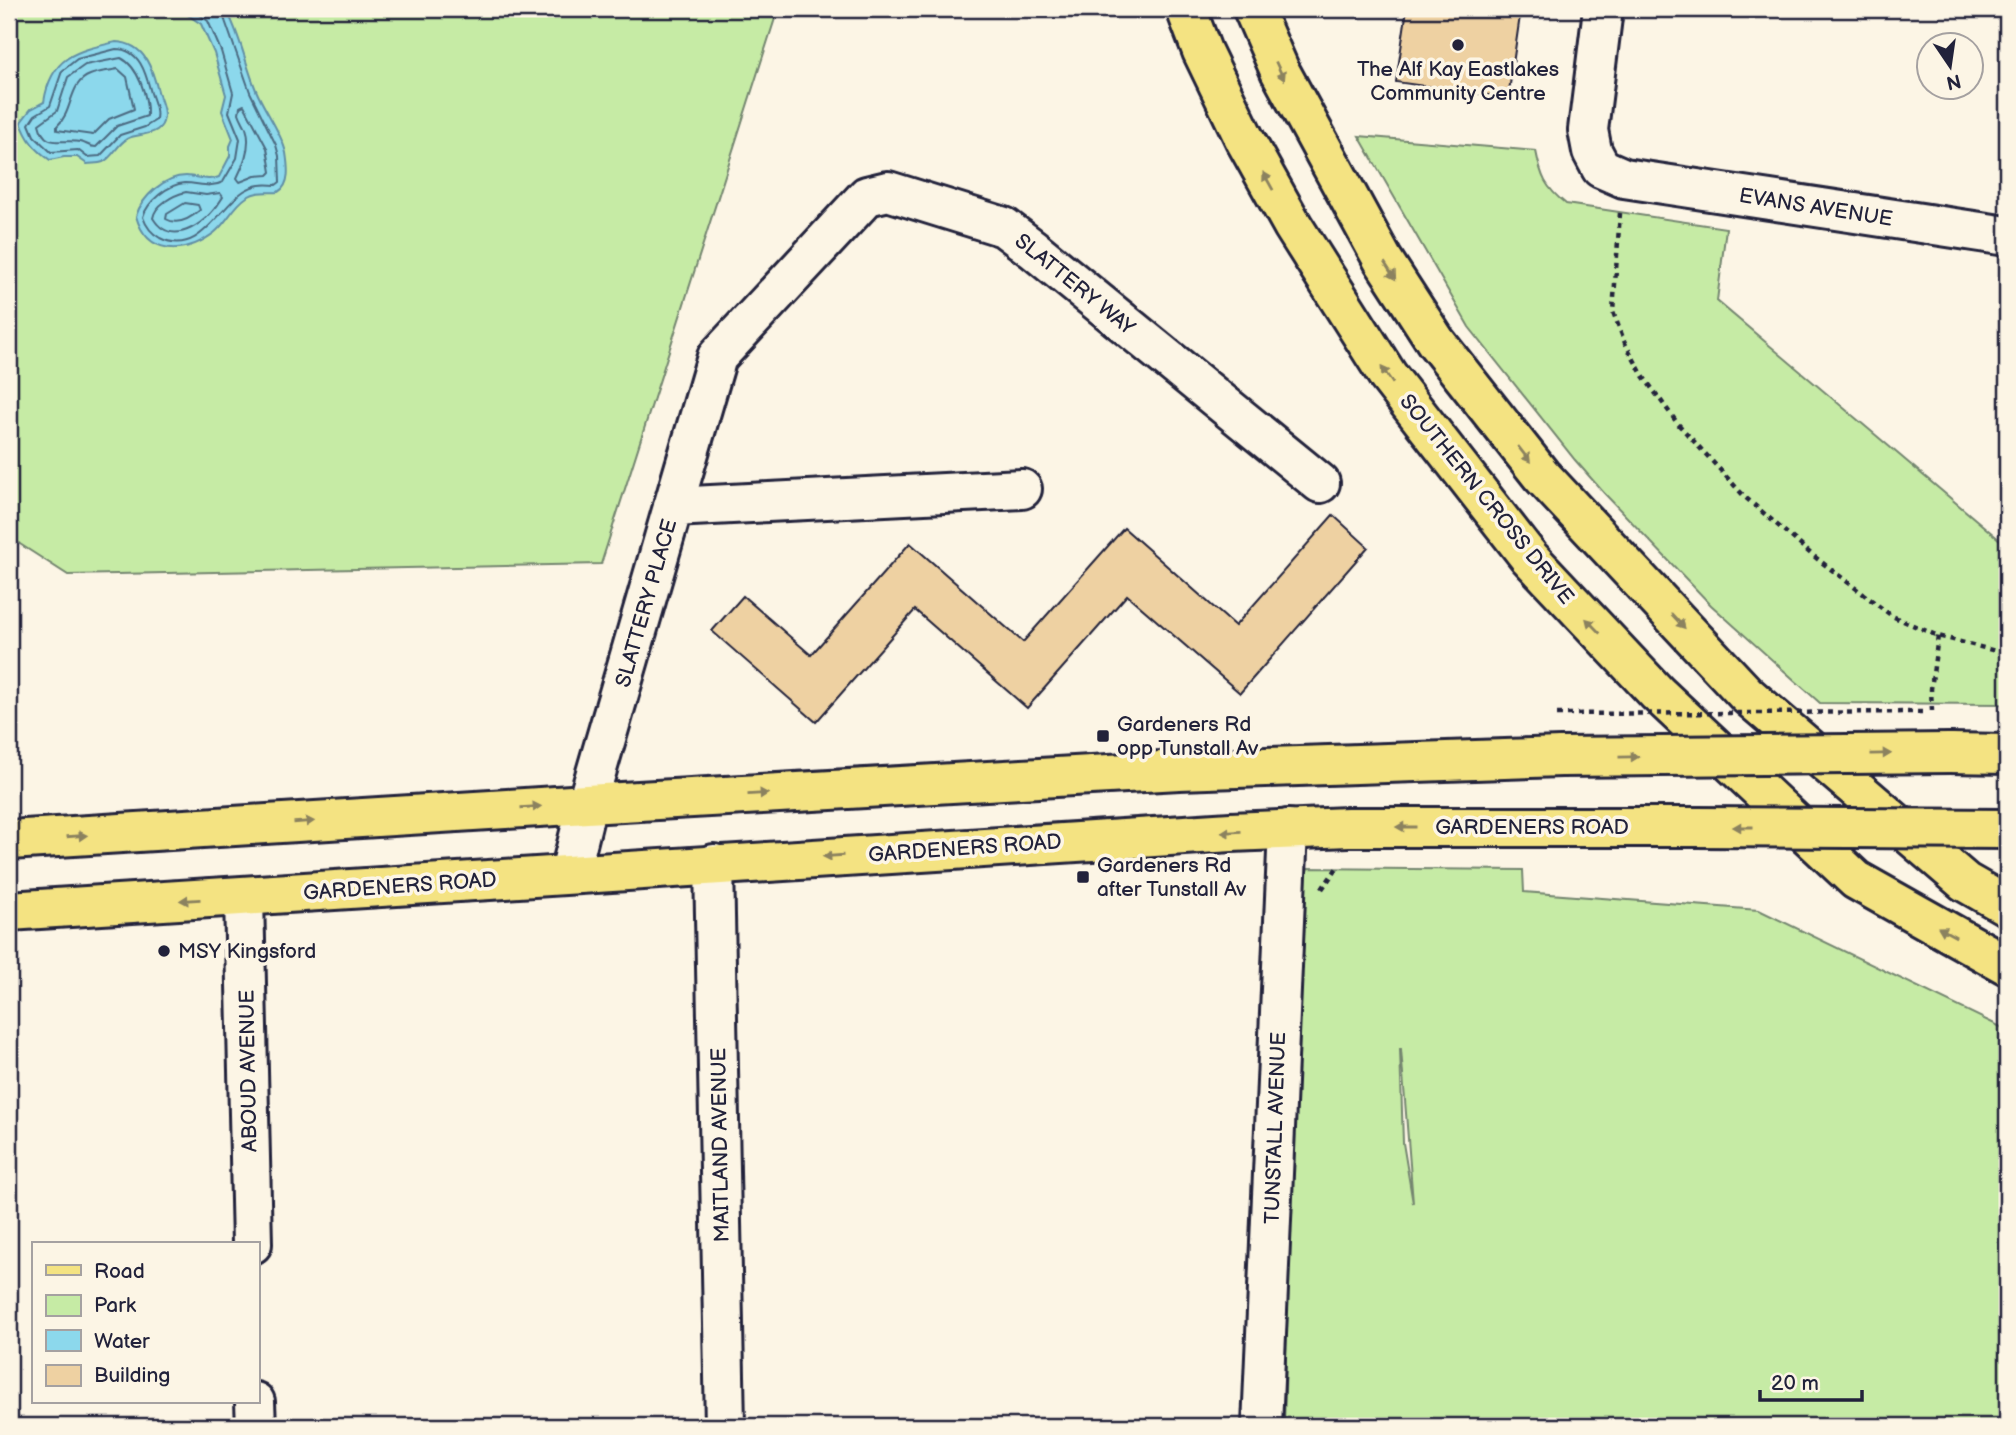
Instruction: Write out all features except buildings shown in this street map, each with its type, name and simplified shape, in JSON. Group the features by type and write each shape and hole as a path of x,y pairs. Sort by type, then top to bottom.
{"main road":[{"name":"SOUTHERN CROSS DRIVE","path":"1186,9 1202,51 1245,140 1293,226 1388,376 1529,557 1657,694 1856,880 2007,965"},
{"path":"1253,9 1280,71 1383,260 1436,342 1541,475 1746,695 1965,882 2007,906"},
{"path":"9,840 1179,770 1561,757 2007,754"},
{"name":"GARDENERS ROAD","path":"9,911 1288,829 2007,829"}],"street":[{"path":"1603,9 1588,130 1592,151 1601,168 1625,178"},
{"name":"EVANS AVENUE","path":"1625,178 2007,236"},
{"name":"SLATTERY WAY","path":"673,507 717,357 867,196 888,191 1004,228 1033,248 1320,483"},
{"name":"SLATTERY PLACE","path":"570,873 587,804 673,507 1022,489"},
{"name":"TUNSTALL AVENUE","path":"1262,1426 1288,829"},
{"name":"MAITLAND AVENUE","path":"715,864 725,1426"},
{"name":"ABOUD AVENUE","path":"244,897 252,1242"},
{"path":"256,1404 256,1426"}],"path":[{"path":"1625,178 1613,312 1625,343 1643,376 1678,424 1745,497 1811,554 1892,616 1938,636 2007,654"},
{"path":"1932,711 1931,689 1938,636"},
{"path":"1557,714 1923,712"}],"green space":[{"path":"9,9 778,9 601,564 68,575 9,537"},
{"path":"1359,136 1536,151 1545,181 1566,204 1726,228 1717,301 2007,546 2007,704 1820,703 1711,605 1575,460 1469,327"},
{"path":"1300,868 1523,870 1524,892 1759,910 2007,1030 2007,1426 1284,1426","holes":["1401,1049 1413,1203 1403,1143"]}],"water":[{"path":"179,9 226,9 256,90 284,145 288,175 282,189 247,197 219,229 203,240 179,248 168,248 149,239 141,229 136,216 143,202 162,184 178,177 219,177 230,156 233,139 222,111 226,95 214,53 201,24"},
{"path":"116,42 135,47 151,68 163,108 164,119 161,126 154,132 127,139 101,163 87,164 77,157 50,160 32,144 21,122 31,109 44,102 47,87 59,65 77,53"}],"place":[{"name":"The Alf Kay Eastlakes Community Centre","path":"1458,45"},
{"name":"Gardeners Rd opp Tunstall Av","path":"1103,736"},
{"name":"Gardeners Rd after Tunstall Av","path":"1083,877"},
{"name":"MSY Kingsford","path":"164,951"}]}
